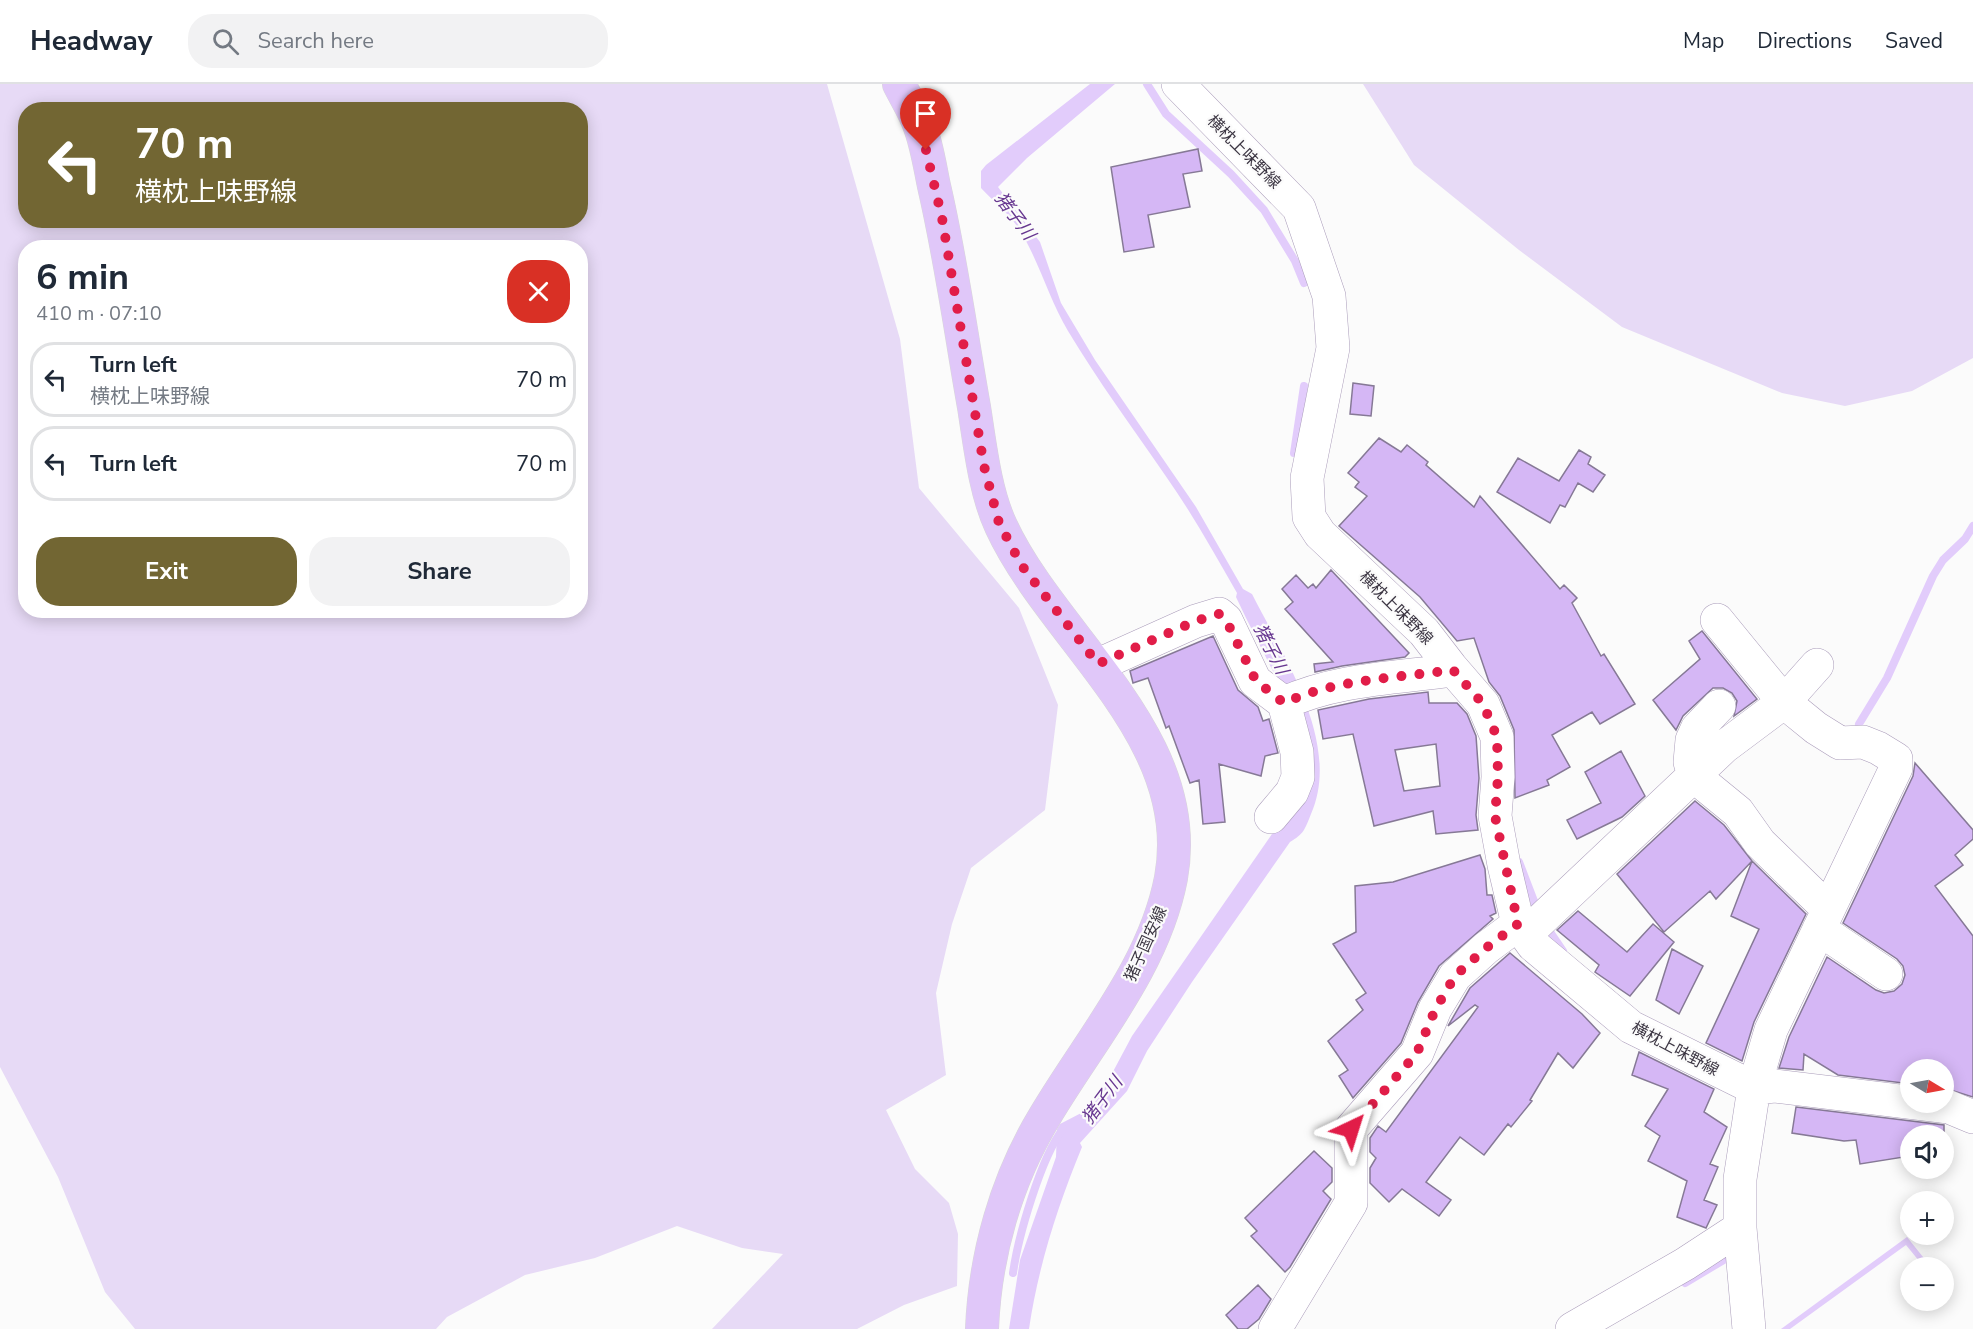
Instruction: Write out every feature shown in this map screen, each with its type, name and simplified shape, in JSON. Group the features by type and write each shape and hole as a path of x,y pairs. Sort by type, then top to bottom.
{"main road":[{"name":"猪子国安線","path":"899,84 921,128 939,207 984,466 999,523 1022,566 1098,664 1143,733 1162,778 1173,826 1172,874 1161,918 1137,969 1043,1119 1010,1185 984,1287 982,1329"}],"street":[{"name":"横枕上味野線","path":"1178,84 1299,208 1329,296 1333,348 1307,478 1309,517 1320,534 1424,632 1483,704 1497,737 1498,777 1495,816 1522,929 1533,945 1631,1027 1754,1088 1775,1086 1948,1107 1973,1117"},
{"path":"1098,664 1196,621 1219,614 1226,620 1256,681 1284,703 1297,752 1298,777 1292,792 1270,817"},
{"path":"1717,620 1784,702 1816,728 1840,743 1863,742 1896,759 1896,768 1771,1030 1754,1088 1740,1179 1740,1228 1749,1329"},
{"path":"1275,1329 1352,1203 1351,1129 1417,1053 1435,1010 1455,976 1486,948 1522,929 1725,747 1784,702 1817,665"},
{"path":"1284,703 1308,692 1383,678 1453,670"},
{"path":"1719,706 1697,729 1692,740 1690,762 1694,776 1738,812 1760,843 1823,919 1886,975"},
{"path":"1572,1329 1685,1264 1740,1228"}],"shaded area":[{"path":"0,84 827,84 900,339 919,488 1019,608 1058,705 1045,810 971,868 952,924 936,993 946,1075 886,1110 915,1169 949,1203 958,1234 957,1286 904,1305 857,1329 712,1329 783,1254 742,1248 677,1226 595,1258 525,1275 447,1317 436,1329 135,1329 105,1292 58,1177 0,1067"},
{"path":"1363,84 1973,84 1973,358 1912,391 1845,406 1782,393 1622,327 1519,250 1414,165"}],"water":[{"name":"猪子川","path":"1090,84 1115,84 1027,158 998,187 1040,242 1061,303 1095,360 1196,507 1243,589 1252,594 1279,644 1305,701 1314,730 1319,759 1319,787 1304,831 1290,842 1192,982 1147,1051 1127,1091 1080,1143 1082,1147 1043,1259 1029,1329 1009,1329 1020,1260 1056,1157 1057,1129 1060,1124 1087,1110 1100,1096 1132,1036 1292,805 1284,693 1236,597 1237,593 1184,504 1068,331 1021,232 981,188 981,171 986,165"},
{"path":"1900,1242 1900,1245 1906,1245 1790,1329 1781,1329"},
{"path":"1906,1245 1913,1245 1923,1257 1916,1257"}],"building":[{"path":"1198,149 1202,171 1183,174 1190,207 1148,215 1154,247 1124,252 1111,167"},
{"path":"1353,383 1374,386 1371,416 1350,414"},
{"path":"1379,438 1401,452 1407,445 1474,507 1480,496 1560,589 1564,585 1577,598 1572,603 1601,656 1604,654 1635,704 1600,724 1592,712 1552,735 1570,767 1547,780 1549,785 1515,798 1514,730 1500,696 1489,682 1474,638 1457,641 1420,597 1339,526 1367,496 1355,487 1359,482 1348,473"},
{"path":"1579,450 1591,457 1588,464 1605,475 1593,492 1578,483 1565,507 1560,505 1550,523 1497,492 1518,458 1559,481"},
{"path":"1331,570 1409,653 1405,657 1315,672 1314,664 1333,662 1285,609 1293,602 1282,589 1296,575 1308,588 1313,584 1316,588"},
{"path":"1702,631 1757,699 1734,716 1737,701 1732,693 1723,688 1713,688 1683,716 1676,730 1653,700 1700,659 1689,641"},
{"path":"1213,636 1238,690 1258,707 1263,721 1269,719 1278,753 1265,756 1261,776 1219,764 1225,822 1203,824 1199,780 1190,783 1169,726 1166,728 1148,678 1133,683 1130,671"},
{"path":"1428,692 1429,703 1457,703 1467,714 1476,736 1479,778 1476,815 1478,830 1436,834 1433,811 1374,826 1353,734 1323,739 1318,710 1369,699","holes":["1436,744 1440,786 1404,791 1395,750"]},
{"path":"1621,751 1645,796 1622,817 1577,839 1567,820 1601,803 1585,772"},
{"path":"1915,763 1973,830 1973,839 1955,855 1963,865 1935,886 1973,936 1973,1097 1954,1091 1954,1059 1900,1059 1900,1083 1838,1075 1804,1054 1803,1070 1779,1068 1789,1037 1827,957 1884,993 1894,991 1902,984 1905,975 1903,966 1897,959 1843,923 1913,776"},
{"path":"1695,801 1724,825 1752,861 1716,899 1710,891 1664,932 1617,874"},
{"path":"1480,855 1485,869 1487,895 1492,895 1496,913 1490,916 1493,919 1439,966 1418,1002 1401,1043 1353,1098 1339,1076 1348,1070 1328,1041 1363,1010 1356,1000 1366,993 1333,944 1356,932 1355,886 1393,882"},
{"path":"1752,861 1806,914 1754,1022 1742,1061 1706,1043 1759,929 1731,916"},
{"path":"1578,911 1627,952 1653,924 1674,942 1630,996 1595,972 1599,965 1557,930"},
{"path":"1672,949 1703,966 1679,1014 1656,1000"},
{"path":"1510,953 1582,1014 1600,1033 1573,1068 1558,1053 1530,1100 1532,1101 1511,1127 1508,1124 1484,1155 1460,1137 1426,1182 1451,1200 1439,1216 1402,1189 1389,1202 1370,1183 1370,1168 1376,1158 1370,1152 1370,1138 1378,1126 1386,1132 1478,1007 1475,1005 1448,1026 1470,988"},
{"path":"1639,1052 1714,1089 1704,1112 1727,1127 1710,1164 1718,1167 1704,1200 1717,1205 1706,1228 1677,1217 1687,1181 1648,1161 1660,1136 1645,1126 1668,1089 1632,1075"},
{"path":"1796,1107 1944,1125 1900,1125 1900,1158 1860,1164 1856,1140 1844,1141 1792,1133"},
{"path":"1314,1151 1332,1168 1332,1182 1323,1191 1331,1199 1285,1272 1251,1236 1257,1231 1245,1218"},
{"path":"1258,1285 1271,1299 1259,1319 1247,1329 1238,1329 1226,1315"}],"waterway":[{"path":"1147,84 1166,114 1231,174 1264,210 1295,261 1304,283"},
{"path":"1294,453 1304,386"},
{"path":"1859,724 1887,678 1933,576 1943,560 1965,539 1973,526"},
{"path":"1519,862 1537,909"},
{"path":"1546,926 1563,951"},
{"path":"1013,1273 1020,1239 1039,1177 1063,1129"},
{"path":"1685,1283 1732,1255"}],"route":[{"path":"926,150 942,218 984,466 999,523 1022,566 1098,664 1196,621 1219,614 1226,620 1256,681 1284,703 1308,692 1383,678 1453,670 1483,704 1497,737 1498,777 1495,816 1518,924 1486,948 1455,976 1435,1010 1417,1053 1351,1129"}]}
